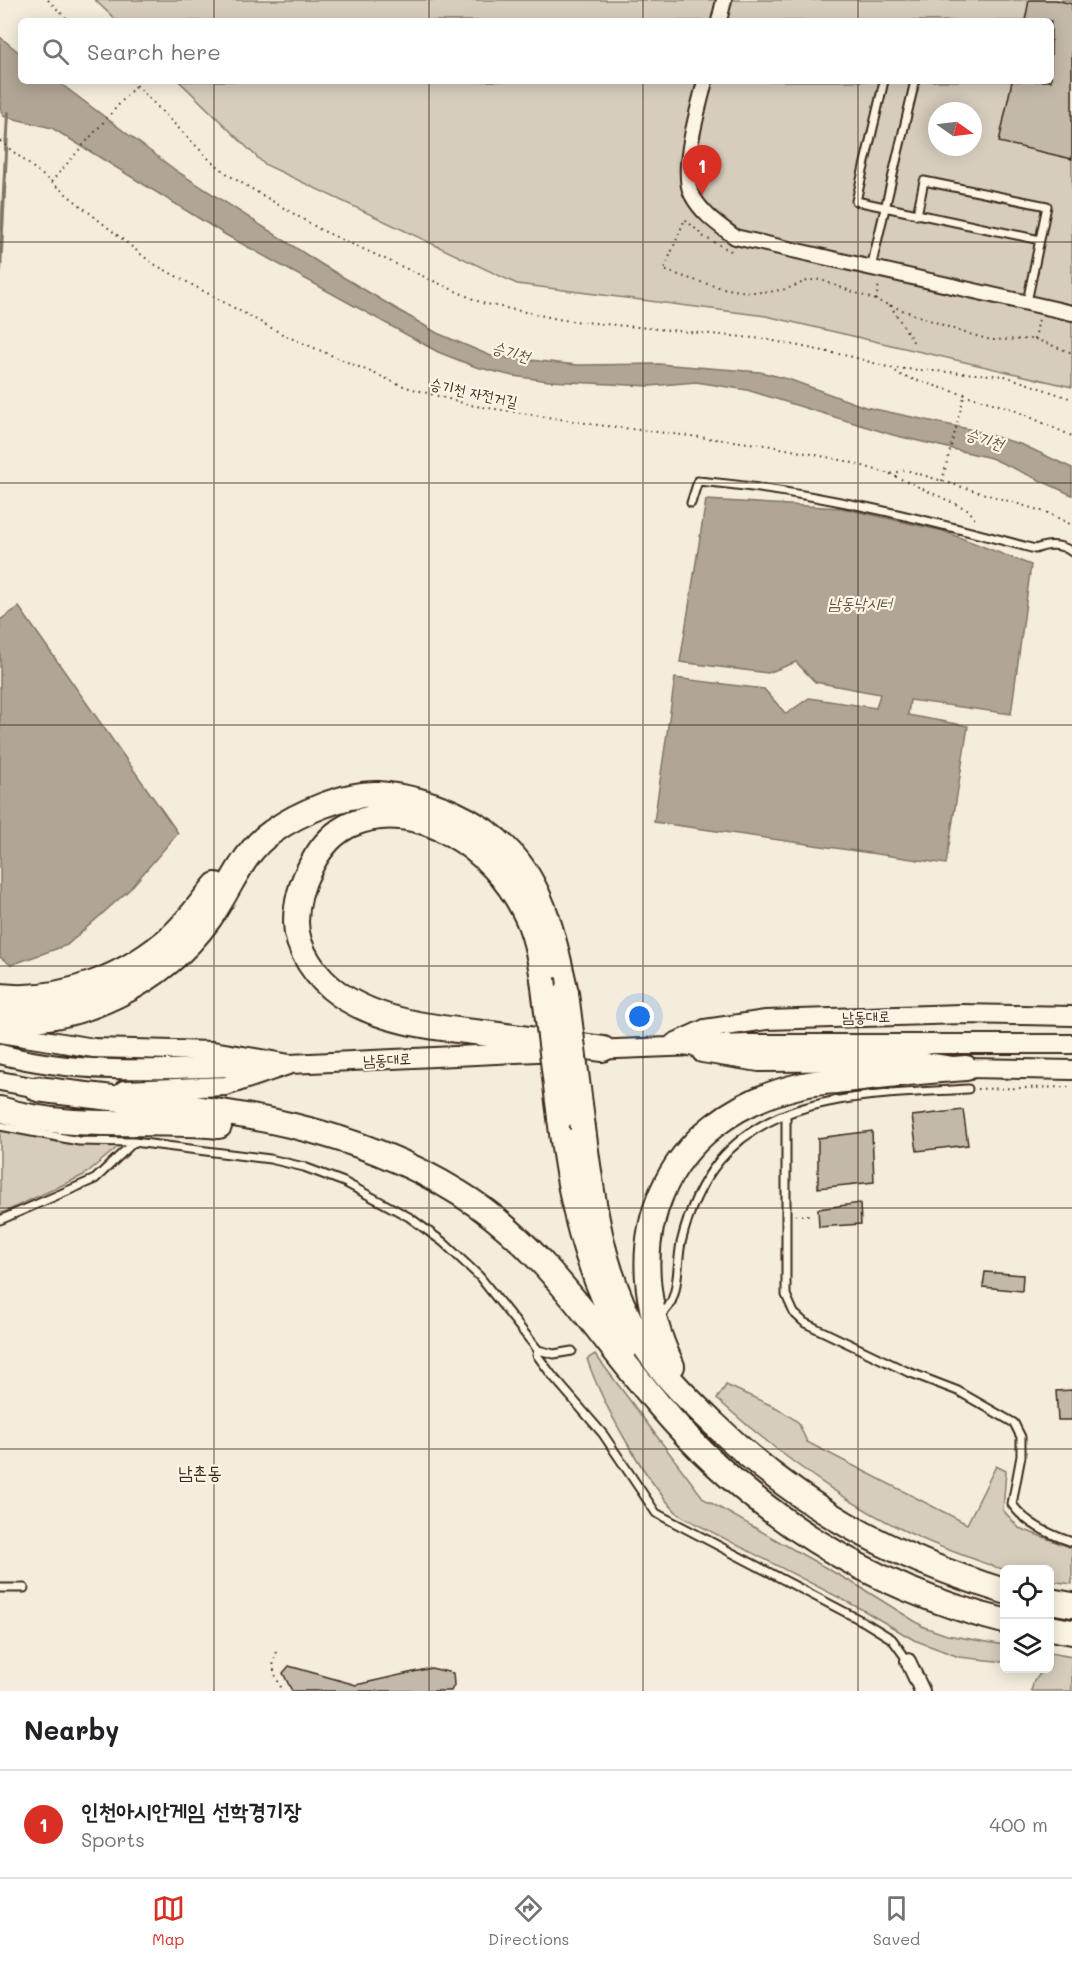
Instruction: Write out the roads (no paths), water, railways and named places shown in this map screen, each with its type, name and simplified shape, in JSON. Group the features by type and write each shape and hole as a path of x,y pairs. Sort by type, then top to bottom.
{"highway":[{"path":"0,996 16,998 56,994 98,982 138,961 174,933 254,847 271,832 299,815 338,801 376,794 416,800 451,811 484,831 515,859 537,896 554,936 566,993 599,1236 619,1293 638,1336 666,1377 752,1461 807,1502 880,1545 943,1572 1000,1589"},
{"path":"603,1049 424,1026 371,1010 340,994 319,977 303,951 296,923 310,867 328,843 350,825 376,817 402,818 435,826 464,841 489,861 508,884 524,910 537,945 543,979 561,1118 570,1193 586,1256 606,1308 660,1406"},
{"path":"0,1019 35,1018 79,1010 125,991 172,962 208,920 254,847"},
{"path":"688,1401 654,1325 647,1285 651,1221 664,1188 681,1157 712,1129 743,1106 799,1086 890,1074 967,1079"},
{"path":"38,1089 176,1107 209,1108 327,1133 385,1153 462,1194 510,1230 552,1273 660,1406 715,1464 760,1503 816,1543 870,1573 934,1600 1000,1620"},
{"path":"0,1109 17,1115 108,1124 203,1124 294,1135 385,1153"},
{"path":"1054,1602 1072,1605"},
{"path":"1054,1630 1072,1632"}],"main road":[{"name":"남동대로","path":"664,1047 705,1029 766,1020 951,1014 1072,1016"},
{"name":"남동대로","path":"0,1033 94,1048 213,1051 290,1064 748,1044 1072,1044"},
{"name":"남동대로","path":"664,1047 759,1062 918,1061 967,1079 1072,1070"},
{"path":"0,1054 27,1061 81,1068 129,1070 290,1064"},
{"name":"남동대로","path":"0,1081 38,1089 146,1090 226,1086 290,1064"}],"street":[{"path":"720,18 724,0"},
{"path":"704,84 689,152 690,193 706,215 735,237 870,274 1027,302 1072,313"},
{"path":"908,1661 922,1691"}],"lane":[{"path":"883,84 856,201 1040,240"},
{"path":"870,274 914,84"},
{"path":"917,215 924,181 1047,206 1027,302"},
{"path":"691,503 698,480 752,485 891,510 1035,549 1049,544 1066,547 1072,552"},
{"path":"660,1314 673,1301 687,1218 705,1179 722,1156 747,1133 805,1106 967,1079"},
{"path":"786,1114 786,1295 794,1313 805,1323 906,1371 958,1391 1014,1423 1021,1437 1021,1456 1012,1504 1019,1514 1037,1527 1072,1542"},
{"path":"0,1126 79,1141 134,1142 270,1159 304,1167 377,1198 409,1217 443,1242 479,1276 538,1350 554,1354 572,1351"},
{"path":"0,1220 94,1179 134,1142"},
{"path":"538,1350 537,1355 603,1434 656,1513 875,1628 892,1639 908,1661"},
{"path":"0,1588 24,1588"}],"water":[{"name":"승기천","path":"0,37 18,52 18,84 61,84 178,172 321,264 437,333 491,356 578,365 659,364 760,372 788,379 865,407 973,430 1023,445 1072,468 1072,495 991,458 893,435 747,390 696,382 650,386 549,381 513,376 476,367 438,352 226,235 52,128 3,116 0,108"},
{"name":"남동낚시터","path":"706,500 842,508 943,531 1031,565 1011,714 910,700 908,715 968,726 946,864 654,822 675,678 764,689 786,714 809,698 876,708 880,694 815,682 796,662 768,673 680,662"},
{"path":"19,607 178,833 129,890 67,945 11,965 0,957 0,620"}],"waterway":[{"path":"0,270 8,113"}],"place":[{"name":"인천아시안게임 선학경기장","path":"702,195"}],"district":[{"name":"남촌동","path":"200,1472"}]}
